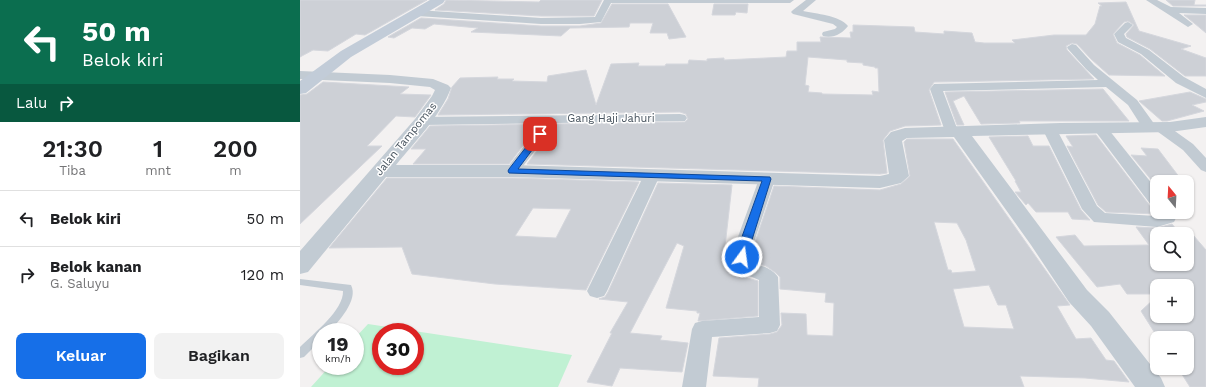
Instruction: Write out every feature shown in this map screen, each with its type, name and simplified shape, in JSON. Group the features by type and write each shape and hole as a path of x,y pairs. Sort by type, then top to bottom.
{"main road":[{"path":"300,89 346,54 417,14 431,2"}],"street":[{"path":"417,14 541,21 580,21 598,20 608,0 790,0"},
{"path":"812,0 796,12 836,22 842,26 839,31 827,34"},
{"path":"1150,0 1169,10 1188,24"},
{"path":"1169,10 1206,11"},
{"path":"1128,25 1119,34 1122,40 1145,52 1180,80 1206,94"},
{"path":"1072,47 1090,66 1133,103 1155,127 1188,147 1206,167"},
{"path":"300,75 318,76"},
{"name":"Jalan Tampomas","path":"300,266 360,192 381,171 422,121 440,96 443,88 434,83 318,76"},
{"path":"1110,83 938,87 936,89 955,131 1039,240 1078,296 1100,319 1151,387"},
{"name":"Gang Haji Jahuri","path":"422,121 564,123 680,118"},
{"path":"381,171 512,171 844,182 886,182 895,180 899,176 894,140 897,136 905,134 1049,128 1184,126 1206,122"},
{"path":"1049,128 1090,209 1096,215 1100,218 1157,222 1165,219"},
{"path":"1100,128 1150,192"},
{"path":"512,171 540,134"},
{"path":"597,291 652,175"},
{"path":"694,387 702,329 770,325 768,277 757,271 740,268 744,245 767,179"}],"lane":[{"path":"300,282 348,288 350,293 343,309 300,354"}],"green space":[{"path":"368,324 372,325 372,375 424,375 424,333 572,355 558,387 311,387 322,375 364,375 364,328"}],"building":[{"path":"300,0 427,0 365,35 356,34 328,51 313,50 300,57"},
{"path":"446,0 539,2 541,0 602,0 594,16 541,16 435,10 444,4"},
{"path":"1166,0 1195,0 1194,5 1206,6 1173,6"},
{"path":"1126,2 1139,31 1191,46 1181,49 1206,58 1206,76 1185,76 1150,49 1127,37 1126,34 1134,25 1128,21 1124,22 1113,34 1117,43 1140,55 1165,76 1109,75 1077,44 1072,43 1066,46 1067,50 1094,79 934,82 929,90 941,125 905,126 890,131 883,140 887,173 527,164 548,136 546,131 540,130 534,131 509,164 413,164 426,149 411,149 430,126 685,122 688,119 686,114 680,112 438,115 448,99 452,87 460,78 498,77 497,79 514,79 512,81 547,82 548,76 586,70 596,105 611,64 639,63 638,66 665,66 666,64 688,64 689,60 707,61 707,59 724,58 724,60 786,57 787,51 797,51 797,42 821,42 820,37 851,38 850,32 853,32 853,25 914,27 915,32 944,34 944,31 972,33 975,42 984,43 1015,43 1012,40 1054,35 1086,35 1095,24 1100,6 1102,6 1098,3","holes":["808,57 847,60 847,62 863,63 863,65 878,68 879,92 872,91 873,95 822,94 808,92 809,86 805,85"]},
{"path":"612,4 668,4 686,37 669,39 667,33 650,33 653,23 630,23 629,27 570,28 561,36 471,32 478,28 434,24 425,29 412,28 394,38 388,37 421,18 541,26 580,26 601,23"},
{"path":"714,4 748,4 747,13 736,12 735,15 712,15"},
{"path":"1184,15 1206,15 1206,33 1194,23"},
{"path":"323,82 409,87 400,94 431,95 415,117 396,116 367,146 382,146 300,224 300,95 307,94"},
{"path":"1103,89 1129,121 1019,121 1020,123 981,124 964,96 953,101 964,125 957,125 945,92"},
{"path":"1190,92 1206,99 1206,102 1192,105 1204,111 1167,121 1162,121 1139,101"},
{"path":"1096,135 1150,206 1150,214 1106,212 1098,205 1067,146 1073,147 1066,136"},
{"path":"1028,136 1033,146 1049,146 1081,210 1090,220 1072,219 1068,212 1036,212 1028,203 1026,205 1015,192 1021,192 1016,181 989,137"},
{"path":"907,139 953,139 1070,305 1057,306 1076,339 1091,338 1106,360 1114,361 1129,382 1085,378 1020,376 1024,387 758,387 759,378 713,376 719,338 770,334 777,332 782,325 781,313 806,314 807,335 833,336 834,303 825,302 826,293 780,289 780,277 776,273 766,266 752,262 754,245 774,186 880,190 901,184 910,176 904,142","holes":["934,222 957,223 966,240 976,271 952,273 951,270 948,270","989,285 998,305 1006,305 1014,329 964,327 953,289"]},
{"path":"1141,148 1158,149 1178,175 1150,175 1150,178 1131,155 1147,156"},
{"path":"387,178 512,178 639,182 586,290 495,284 412,274 402,247 329,248","holes":["533,208 571,209 556,238 515,236"]},
{"path":"658,183 732,185 723,264 730,265 733,274 758,281 758,316 698,321 700,313 697,313 697,311 666,308 684,246 677,243 630,333 662,336 660,340 688,343 682,372 620,368 612,386 587,382 612,333 610,333 628,302 599,299 605,297 608,292"},
{"path":"1172,224 1174,227 1161,227"},
{"path":"1136,227 1150,228 1150,271 1194,271 1194,236 1206,250 1206,387 1190,387 1182,375 1194,375 1194,331 1154,331 1141,311 1150,303 1150,323 1194,323 1194,279 1150,279 1150,294 1127,294 1120,284 1097,287 1056,237 1075,235 1084,246 1149,245"}],"route":[{"path":"540,134 512,171 767,179 744,245 742,257"}]}
